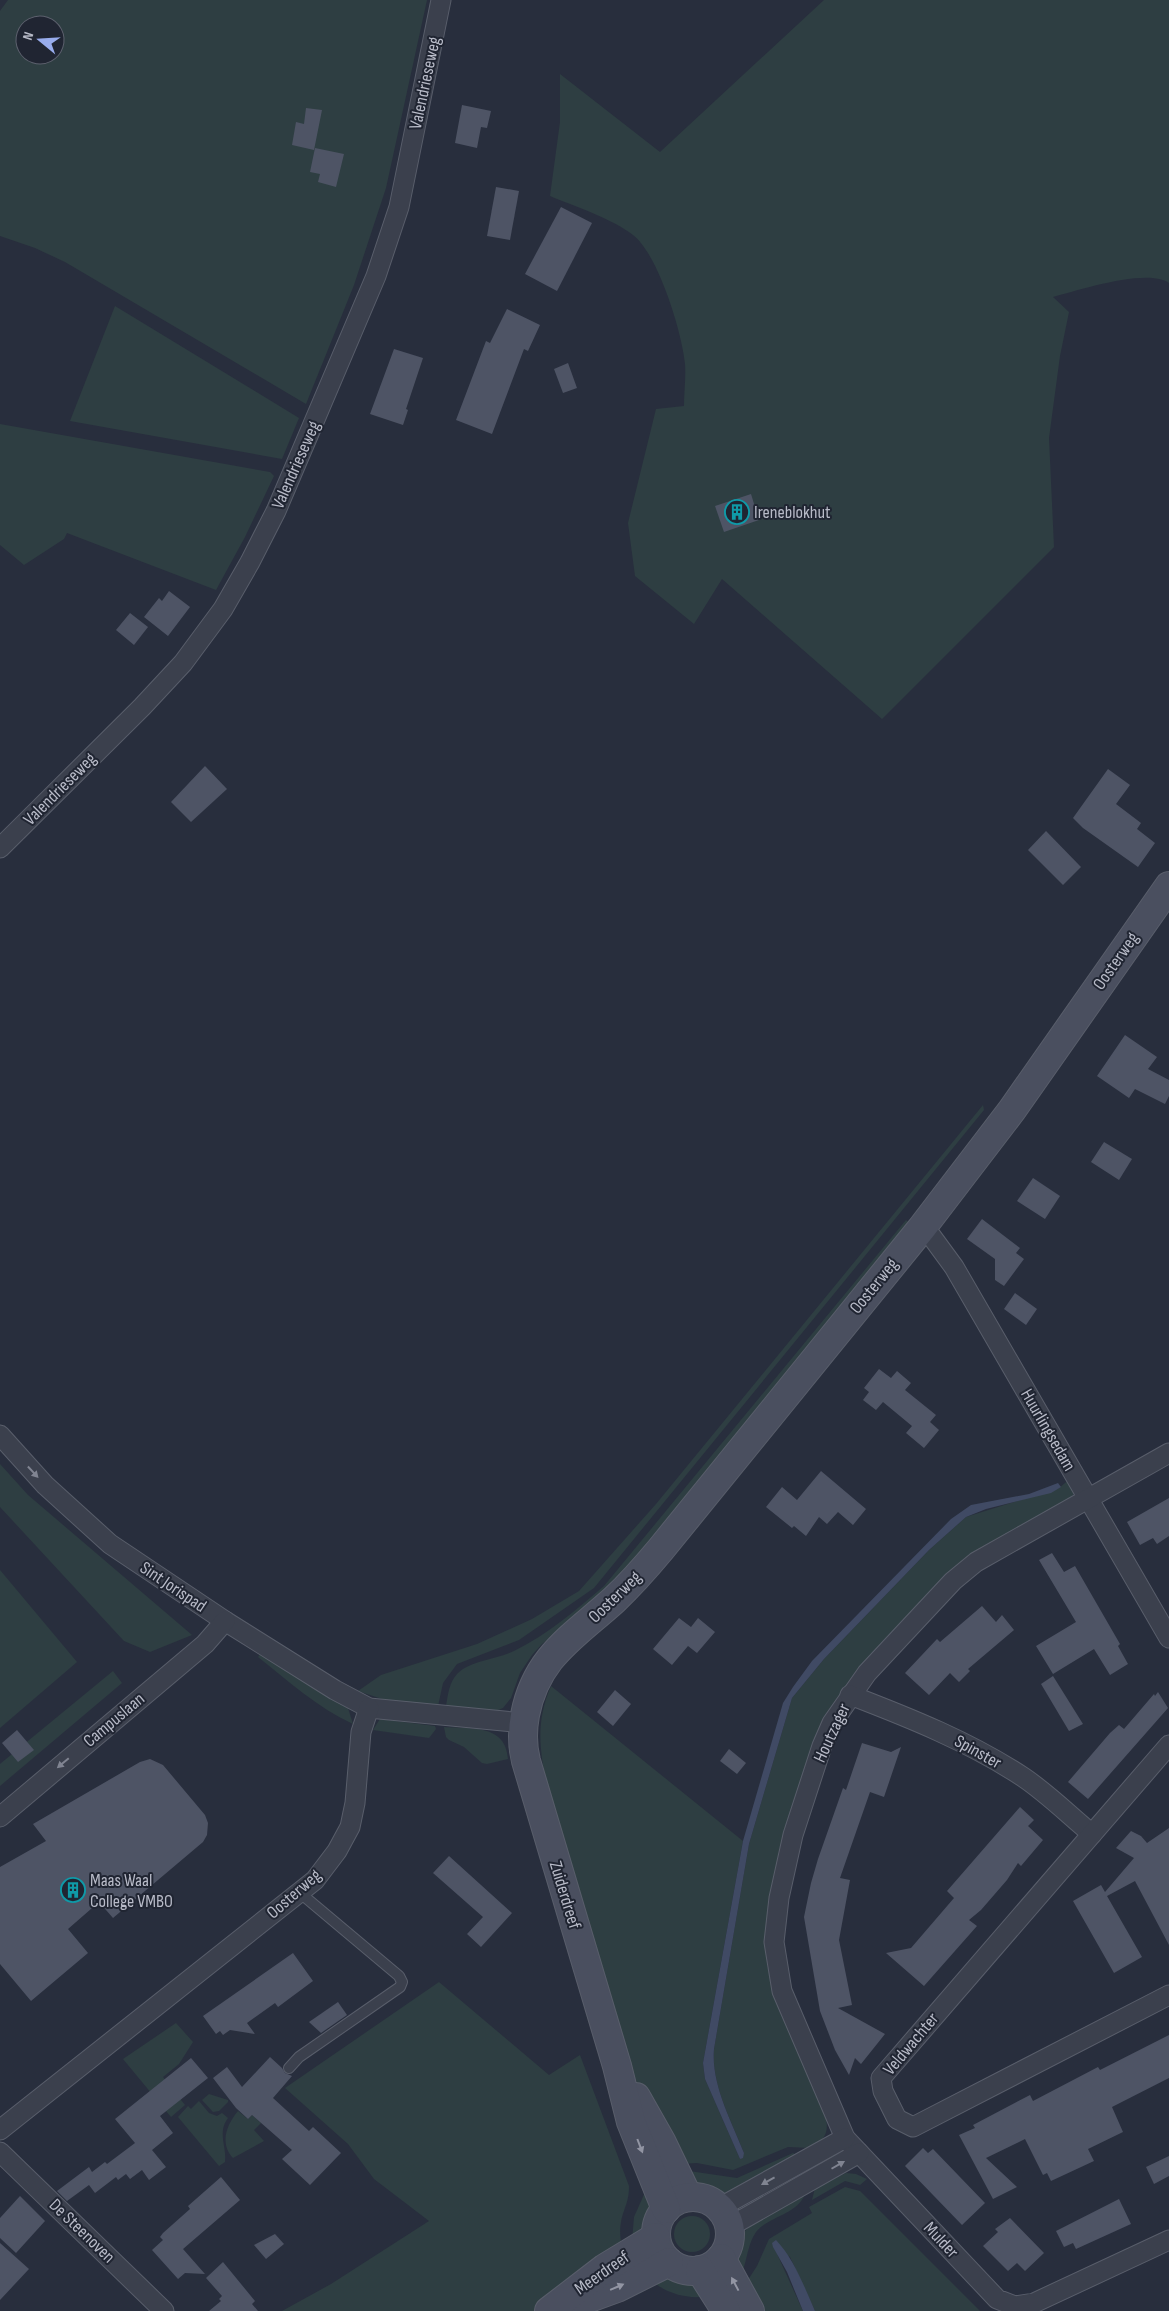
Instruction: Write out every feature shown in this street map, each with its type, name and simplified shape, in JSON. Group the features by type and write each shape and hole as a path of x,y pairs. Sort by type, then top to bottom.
{"street":[{"name":"Valendrieseweg","path":"0,848 142,707 183,662 223,609 276,511 376,276 399,207 442,0"},
{"name":"Oosterweg","path":"524,1723 529,1696 538,1673 554,1654 641,1573 921,1229 1012,1110 1169,886"},
{"name":"Huurlingsedam","path":"921,1229 932,1237 954,1267 1169,1638"},
{"name":"Sint Jorispad","path":"0,1436 45,1485 110,1544 225,1621 334,1690 369,1708"},
{"name":"Houtzager","path":"859,2153 845,2138 782,1991 774,1942 779,1898 793,1834 822,1746 832,1723 866,1673 954,1581 976,1562 1169,1454"},
{"name":"Campuslaan","path":"0,1817 206,1644 225,1621"},
{"name":"Spinster","path":"850,1696 915,1720 955,1738 1024,1778 1092,1834"},
{"name":"Oosterweg","path":"0,2130 315,1880 337,1851 350,1827 355,1803 361,1732 369,1708"},
{"path":"369,1708 524,1723"},
{"name":"Zuiderdreef","path":"524,1723 522,1747 534,1792 617,2066 662,2143 677,2203"},
{"name":"Veldwachter","path":"1169,1745 881,2078 883,2091 897,2119 912,2127 1169,1995"},
{"path":"724,2217 845,2138"},
{"name":"De Steenoven","path":"0,2152 164,2311"},
{"path":"724,2217 859,2153"},
{"name":"Mulder","path":"859,2153 997,2299 1015,2306 1034,2303 1169,2240"},
{"path":"700,2197 724,2217 727,2248 710,2264 684,2269 669,2262 658,2246 656,2237 658,2222 677,2203 700,2197"},
{"name":"Meerdreef","path":"548,2311 605,2268 656,2237"},
{"name":"Meerdreef","path":"555,2311 617,2288 669,2262"},
{"path":"710,2264 726,2311"},
{"path":"710,2264 750,2311"}],"lane":[{"path":"289,2068 299,2058 400,1987 402,1982 399,1976 299,1892"}],"shaded area":[{"path":"8,0 427,0 386,188 354,285 306,404 65,262 35,248 0,236 0,11"},
{"path":"824,0 1169,0 1169,283 1159,279 1130,279 1053,297 1069,312 1060,356 1049,438 1054,547 882,719 722,579 694,624 635,576 628,523 656,409 684,406 685,364 683,350 674,314 660,276 642,245 625,229 593,213 550,196 560,122 560,74 660,152"},
{"path":"115,306 299,418 282,459 70,421"},
{"path":"0,424 270,472 274,476 245,537 216,590 67,533 64,539 24,565 0,545"},
{"path":"983,1105 984,1110 594,1588 519,1640 457,1664 443,1683 438,1706 391,1702 358,1691 381,1675 477,1644 532,1619 579,1591 656,1504"},
{"path":"906,1220 912,1225 810,1352 603,1597 542,1644 532,1655 520,1673 511,1698 503,1708 496,1711 446,1706 452,1681 463,1669 507,1654 526,1645 561,1621 604,1586"},
{"path":"0,1464 28,1495 192,1635 150,1652 124,1641 0,1507"},
{"path":"1071,1478 1075,1491 1071,1499 986,1548 869,1659 838,1698 820,1731 779,1850 766,1935 767,1964 777,2002 826,2118 827,2128 824,2136 811,2148 788,2147 733,2170 697,2163 679,2164 628,2065 547,1788 540,1737 543,1712 551,1686 743,1841 703,2063 705,2079 740,2159 744,2153 719,2089 714,2062 714,2049 749,1844 792,1698 824,1659 929,1550 966,1517 1059,1488"},
{"path":"0,1570 77,1662 0,1728"},
{"path":"261,1653 348,1708 353,1724 340,1718 304,1694 258,1657"},
{"path":"113,1671 122,1683 0,1786 0,1764"},
{"path":"380,1719 435,1726 436,1729 429,1738 373,1730"},
{"path":"444,1727 476,1729 494,1734 506,1748 508,1759 487,1764 482,1763 464,1747 449,1740 446,1737"},
{"path":"439,1982 549,2075 580,2055 629,2186 620,2226 622,2251 534,2311 282,2311 331,2284 429,2221 374,2179 348,2144 285,2088"},
{"path":"176,2023 193,2042 179,2064 163,2077 185,2105 171,2117 123,2059"},
{"path":"209,2094 228,2100 228,2102 219,2111 213,2112 202,2100"},
{"path":"199,2101 209,2113 217,2116 222,2113 228,2118 223,2129 225,2162 219,2166 178,2117 188,2106 191,2109"},
{"path":"238,2111 248,2119 252,2115 261,2123 254,2130 264,2141 233,2158 226,2146 226,2134"},
{"path":"793,2153 796,2155 731,2192 726,2193 710,2193 696,2187 689,2171 737,2178"},
{"path":"846,2173 856,2174 867,2179 860,2185 845,2181 812,2200 815,2188"},
{"path":"845,2187 860,2191 980,2311 815,2311 790,2257 773,2245 803,2311 759,2311 744,2286 757,2266 769,2239 812,2213 809,2207"},
{"path":"646,2190 653,2209 646,2228 632,2241 634,2217"},
{"path":"805,2194 796,2207 768,2222 756,2232 749,2246 742,2273 735,2259 736,2246 742,2234 752,2224 766,2215"},
{"path":"692,2216 699,2217 705,2221 709,2227 709,2241 705,2247 699,2251 692,2252 685,2251 679,2247 675,2241 674,2234 675,2227 679,2221 685,2217"},
{"path":"667,2275 689,2282 706,2296 693,2297 678,2294 664,2289 653,2281"}],"water":[{"path":"1058,1483 1061,1487 1051,1493 986,1509 966,1517 929,1550 824,1659 792,1698 749,1844 714,2049 714,2062 719,2089 744,2153 743,2158 740,2159 705,2079 703,2063 743,1841 783,1703 812,1661 951,1519 971,1505 1029,1494"},
{"path":"776,2240 793,2264 815,2311 803,2311 787,2272 773,2247 772,2243"}],"building":[{"path":"462,105 491,111 487,128 481,127 477,148 455,143"},
{"path":"306,108 322,110 314,150 292,145 296,122 304,124"},
{"path":"315,148 344,154 336,187 318,182 320,174 310,172"},
{"path":"496,187 519,191 510,240 487,236"},
{"path":"561,207 592,223 557,291 525,274"},
{"path":"507,309 540,325 528,351 524,349 492,434 456,420 486,341 490,343"},
{"path":"394,349 423,358 406,409 408,410 403,425 370,414"},
{"path":"568,363 577,388 563,393 554,369"},
{"name":"Ireneblokhut","path":"751,494 759,520 724,532 715,506"},
{"path":"169,591 190,607 168,636 144,617 159,598 162,601"},
{"path":"130,613 148,627 134,645 116,630"},
{"path":"205,766 227,789 191,822 171,802"},
{"path":"1108,769 1130,785 1116,804 1141,823 1137,829 1155,843 1138,867 1083,828 1073,818"},
{"path":"1046,831 1081,867 1063,885 1028,850"},
{"path":"1125,1035 1157,1057 1148,1069 1169,1080 1169,1096 1165,1104 1135,1089 1129,1098 1097,1076"},
{"path":"1104,1142 1132,1159 1119,1180 1091,1162"},
{"path":"1033,1178 1060,1196 1045,1219 1017,1201"},
{"path":"982,1219 1020,1248 1016,1253 1024,1259 1004,1286 995,1280 995,1259 967,1239"},
{"path":"1015,1293 1037,1309 1026,1325 1004,1309"},
{"path":"879,1369 891,1378 897,1371 911,1383 905,1390 936,1415 930,1422 939,1430 924,1448 906,1433 912,1426 883,1402 876,1410 863,1400 869,1392 864,1388"},
{"path":"821,1471 866,1509 853,1525 838,1512 827,1524 819,1517 806,1536 794,1526 792,1528 766,1507 782,1487 797,1500"},
{"path":"1169,1498 1169,1536 1157,1544 1153,1538 1140,1545 1127,1522"},
{"path":"1052,1553 1064,1572 1075,1566 1120,1644 1118,1646 1128,1664 1110,1675 1094,1649 1053,1674 1036,1646 1076,1622 1039,1560"},
{"path":"982,1606 996,1622 1002,1615 1014,1630 968,1669 970,1671 959,1682 950,1673 929,1695 905,1673 937,1639 940,1642"},
{"path":"679,1618 691,1627 698,1618 715,1632 697,1653 688,1646 672,1665 653,1649"},
{"path":"1053,1676 1083,1724 1069,1731 1041,1684"},
{"path":"615,1690 631,1704 613,1726 597,1712"},
{"path":"1158,1692 1168,1708 1088,1799 1068,1782 1110,1733 1119,1725 1124,1729 1154,1694 1155,1696"},
{"path":"17,1730 34,1750 18,1762 2,1743"},
{"path":"862,1743 891,1752 901,1747 884,1797 870,1792 840,1878 850,1880 839,1940 852,2005 838,2008 885,2034 861,2064 855,2058 849,2075 835,2050 820,2011 804,1917 818,1859 843,1788 846,1790"},
{"path":"729,1749 746,1763 737,1774 720,1761"},
{"name":"Maas Waal College VMBO","path":"150,1759 163,1765 205,1815 208,1823 207,1835 203,1842 113,1918 99,1902 68,1929 88,1953 31,2001 0,1964 0,1867 46,1841 33,1824 140,1762"},
{"path":"1020,1807 1034,1820 1028,1826 1043,1840 1021,1866 1018,1863 1007,1880 981,1910 969,1920 977,1926 924,1986 886,1953 911,1948 954,1898 947,1891"},
{"path":"1169,1828 1169,1945 1135,1881 1107,1896 1142,1957 1114,1973 1073,1901 1101,1885 1105,1892 1134,1858 1116,1848 1131,1831 1141,1836 1147,1843"},
{"path":"449,1856 512,1913 481,1947 467,1934 483,1917 433,1873"},
{"path":"293,1953 313,1981 278,2007 275,2003 247,2023 255,2034 230,2030 223,2035 220,2031 216,2034 203,2016"},
{"path":"338,2002 347,2015 321,2033 309,2022"},
{"path":"1169,2035 1169,2078 1112,2107 1123,2132 1088,2149 1094,2161 1051,2181 1047,2173 1043,2175 1025,2139 986,2158 1017,2187 993,2199 959,2135 975,2128 973,2125 1030,2095 1033,2101 1098,2067 1100,2070"},
{"path":"270,2057 285,2073 292,2076 273,2098 309,2131 313,2127 341,2153 310,2185 282,2159 292,2150 252,2115 248,2119 236,2108 213,2078 227,2067 242,2087"},
{"path":"191,2058 208,2078 160,2116 173,2133 152,2150 166,2167 149,2180 142,2170 130,2179 126,2174 118,2180 116,2177 95,2193 89,2185 67,2201 57,2191 89,2167 92,2172 105,2162 107,2164 135,2143 115,2119"},
{"path":"923,2148 928,2153 933,2149 985,2203 962,2225 905,2166"},
{"path":"1169,2156 1169,2176 1154,2184 1146,2167"},
{"path":"221,2177 240,2200 183,2249 205,2274 185,2273 178,2279 152,2250 163,2240 160,2237 163,2233 190,2209 188,2206"},
{"path":"20,2196 45,2221 16,2253 0,2238 0,2218"},
{"path":"1119,2199 1131,2224 1076,2249 1073,2243 1064,2247 1056,2231"},
{"path":"1010,2218 1044,2253 1025,2271 1017,2263 1008,2271 983,2246 998,2232 995,2229"},
{"path":"275,2234 284,2244 266,2259 254,2245"},
{"path":"0,2243 29,2269 0,2300"},
{"path":"223,2262 255,2301 252,2304 258,2311 209,2311 221,2301 219,2299 222,2296 206,2278"}],"place":[{"name":"Ireneblokhut","path":"737,512"},
{"name":"Maas Waal College VMBO","path":"73,1890"}]}
